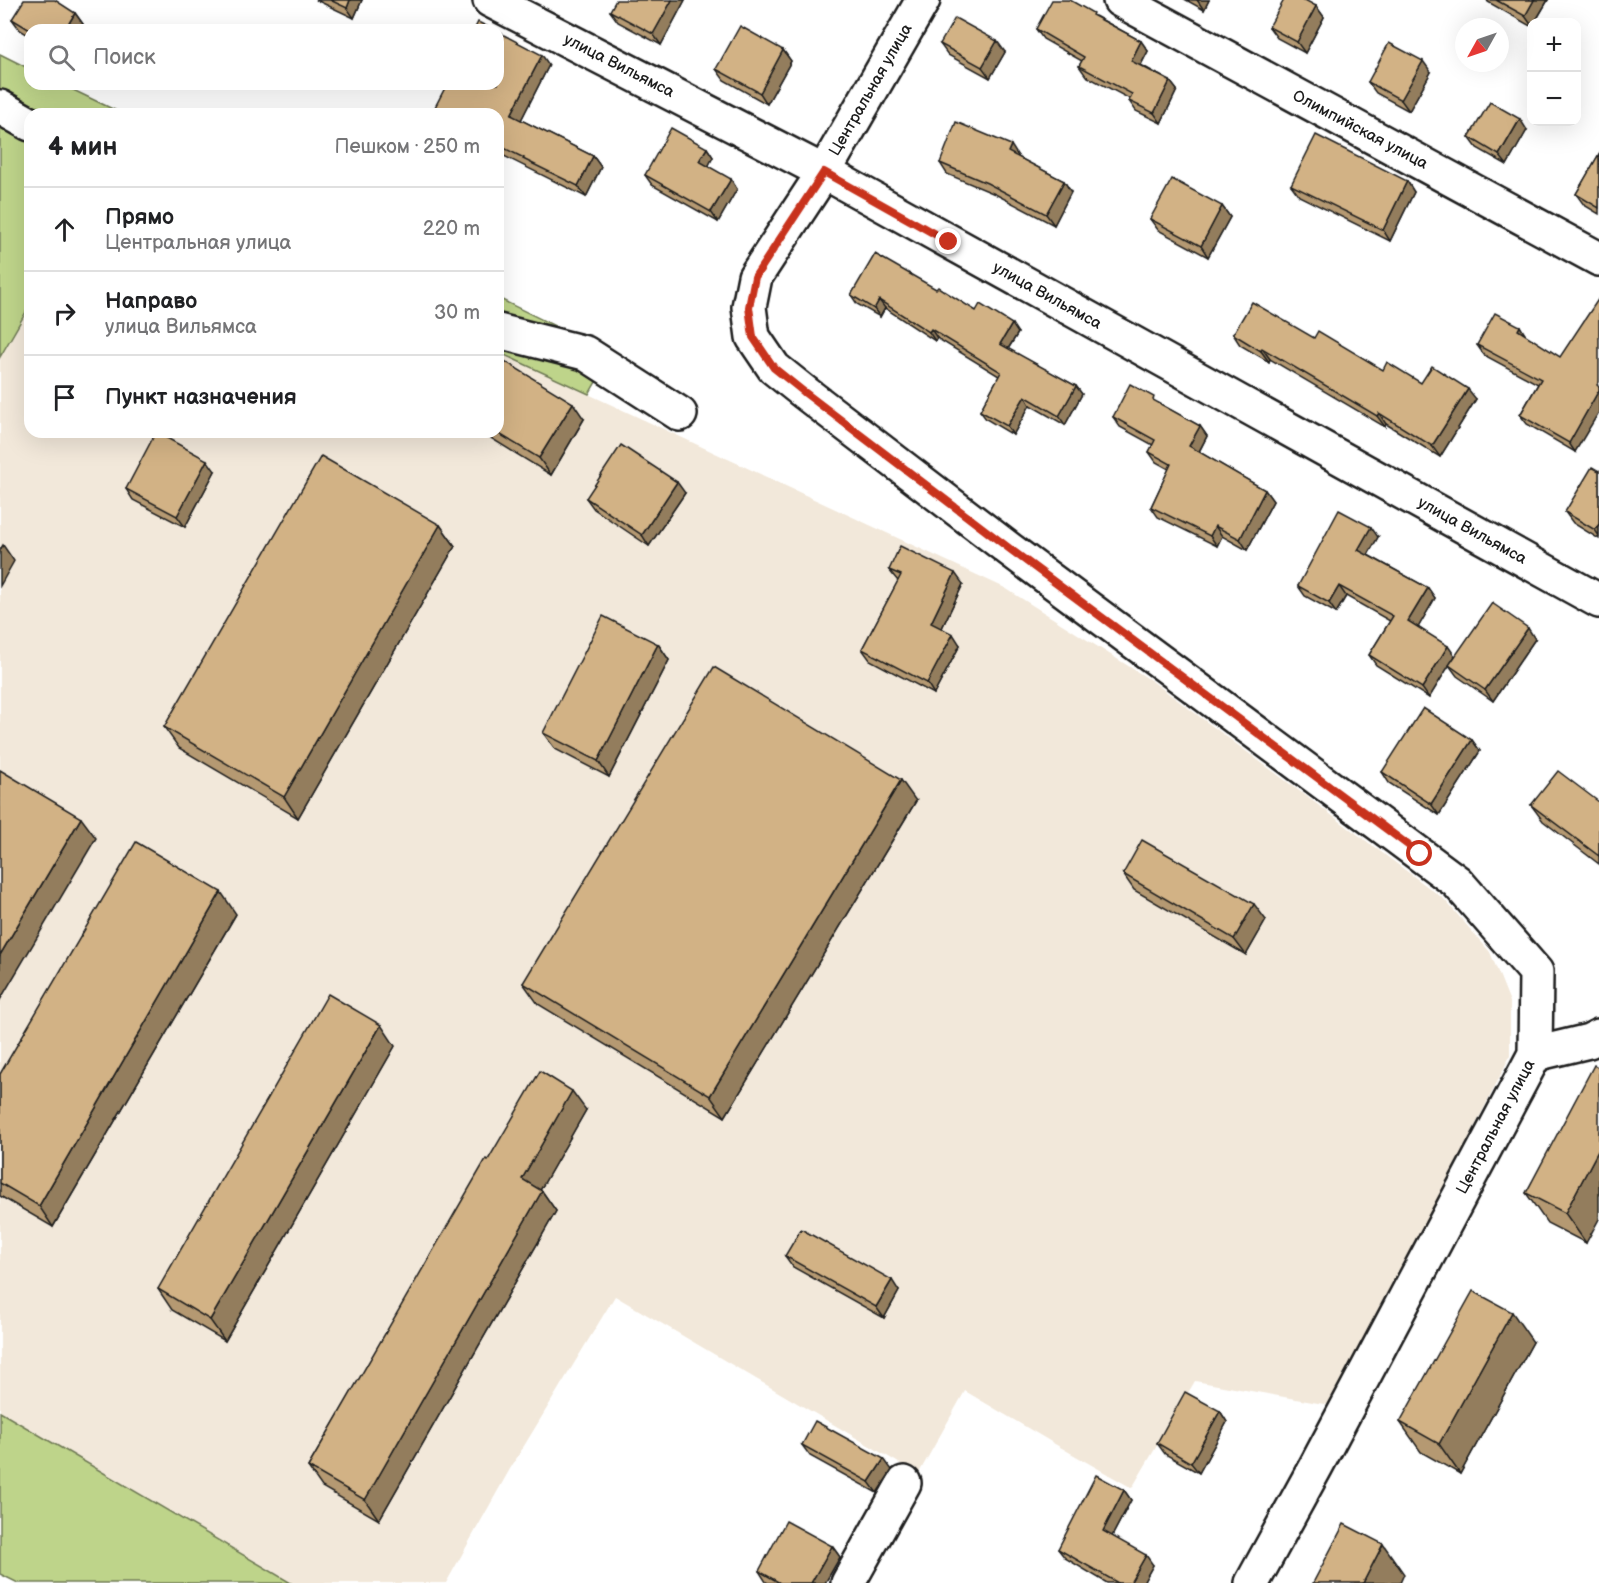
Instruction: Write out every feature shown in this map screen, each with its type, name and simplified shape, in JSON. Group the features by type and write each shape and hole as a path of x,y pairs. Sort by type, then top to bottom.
{"street":[{"name":"улица Вильямса","path":"490,0 824,172 1599,601"},
{"name":"Центральная улица","path":"923,0 824,172 755,277 749,307 753,337 774,368 1010,549 1457,882 1536,972 1535,1054 1252,1583"},
{"name":"Олимпийская улица","path":"1120,0 1599,260"},
{"path":"0,107 24,121"},
{"path":"504,333 585,353 680,414"},
{"path":"1535,1054 1589,1041 1599,1035"},
{"path":"848,1583 904,1483"}],"shaded area":[{"path":"24,315 24,438 504,438 504,355 1005,588 1152,681 1444,899 1490,952 1510,1002 1510,1056 1335,1406 1195,1381 1132,1488 965,1391 919,1473 615,1296 510,1469 446,1583 291,1583 0,1412 0,357"}],"green space":[{"path":"0,54 24,66 24,90 73,90 111,108 24,108 24,315 0,357"},
{"path":"504,301 612,354 589,394 504,355"},
{"path":"0,1412 291,1583 18,1583 0,1574"}],"building":[{"path":"24,0 55,0 75,13 69,24 24,24 24,26 12,19"},
{"path":"330,0 350,0 347,8"},
{"path":"616,0 672,0 653,34 610,11"},
{"path":"1052,0 1070,0 1093,13 1092,15 1141,41 1131,61 1170,81 1154,113 1129,101 1132,94 1079,66 1084,57 1036,29"},
{"path":"1284,0 1305,0 1316,6 1297,42 1269,27"},
{"path":"1496,0 1534,0 1525,16"},
{"path":"955,18 997,41 982,67 940,44"},
{"path":"740,26 783,50 760,93 716,69"},
{"path":"504,35 542,55 511,115 593,156 578,186 504,148 504,108 435,108 444,90 504,90"},
{"path":"1389,43 1423,61 1401,100 1368,82"},
{"path":"1490,102 1520,119 1499,155 1469,137"},
{"path":"956,122 1011,145 1008,152 1064,181 1046,214 987,183 940,163"},
{"path":"671,128 707,148 699,161 731,179 711,212 645,175"},
{"path":"1316,135 1407,181 1383,230 1291,185"},
{"path":"1599,154 1599,208 1576,194"},
{"path":"1172,179 1222,206 1201,246 1150,219"},
{"path":"875,254 936,289 938,287 976,311 980,304 1012,324 1000,344 1076,386 1059,416 1025,396 1007,426 980,411 1001,372 931,329 929,332 879,300 874,309 851,295"},
{"path":"1599,298 1599,382 1597,385 1599,390 1569,443 1520,415 1541,379 1477,345 1495,313 1520,326 1518,330 1560,357"},
{"path":"1252,302 1314,338 1318,331 1383,370 1387,362 1421,383 1432,366 1468,389 1432,446 1379,413 1377,416 1262,348 1261,351 1233,334"},
{"path":"504,361 573,403 539,458 504,437"},
{"path":"1130,384 1154,397 1153,400 1200,426 1189,446 1265,490 1240,539 1215,526 1210,536 1151,507 1171,464 1149,452 1155,440 1113,417"},
{"path":"153,438 167,438 207,460 177,516 126,489"},
{"path":"621,445 677,482 642,535 586,498"},
{"path":"321,456 440,525 284,797 164,727"},
{"path":"1592,467 1599,471 1599,524 1595,530 1565,512"},
{"path":"1339,510 1371,527 1358,550 1428,588 1408,621 1448,646 1422,688 1369,655 1393,616 1339,586 1329,603 1298,586"},
{"path":"900,546 955,573 931,623 953,634 927,683 862,649 901,575 889,570"},
{"path":"1492,603 1528,628 1485,690 1449,665"},
{"path":"603,616 658,644 598,761 543,733"},
{"path":"714,667 901,780 710,1096 523,983"},
{"path":"1423,708 1472,740 1431,804 1382,772"},
{"path":"0,770 81,818 0,955"},
{"path":"1558,771 1599,802 1599,856 1531,805"},
{"path":"1142,840 1254,904 1234,939 1123,874"},
{"path":"136,842 221,892 39,1206 0,1183 0,1074"},
{"path":"328,994 381,1025 210,1320 158,1289"},
{"path":"1594,1065 1599,1068 1599,1149 1565,1213 1526,1193"},
{"path":"540,1071 572,1091 522,1179 542,1191 365,1500 308,1467 486,1159 488,1160"},
{"path":"801,1229 892,1280 876,1307 785,1256"},
{"path":"1473,1291 1512,1312 1439,1444 1400,1422"},
{"path":"1185,1392 1220,1411 1191,1463 1157,1443"},
{"path":"815,1421 884,1459 869,1482 802,1445"},
{"path":"1096,1475 1124,1490 1103,1531 1146,1555 1130,1583 1118,1583 1058,1549"},
{"path":"786,1521 832,1546 811,1583 780,1583 759,1571"},
{"path":"1344,1524 1383,1544 1363,1583 1313,1583"}],"route":[{"path":"949,242 824,172 755,277 749,307 753,337 774,368 804,392 1010,549 1420,854"}]}
